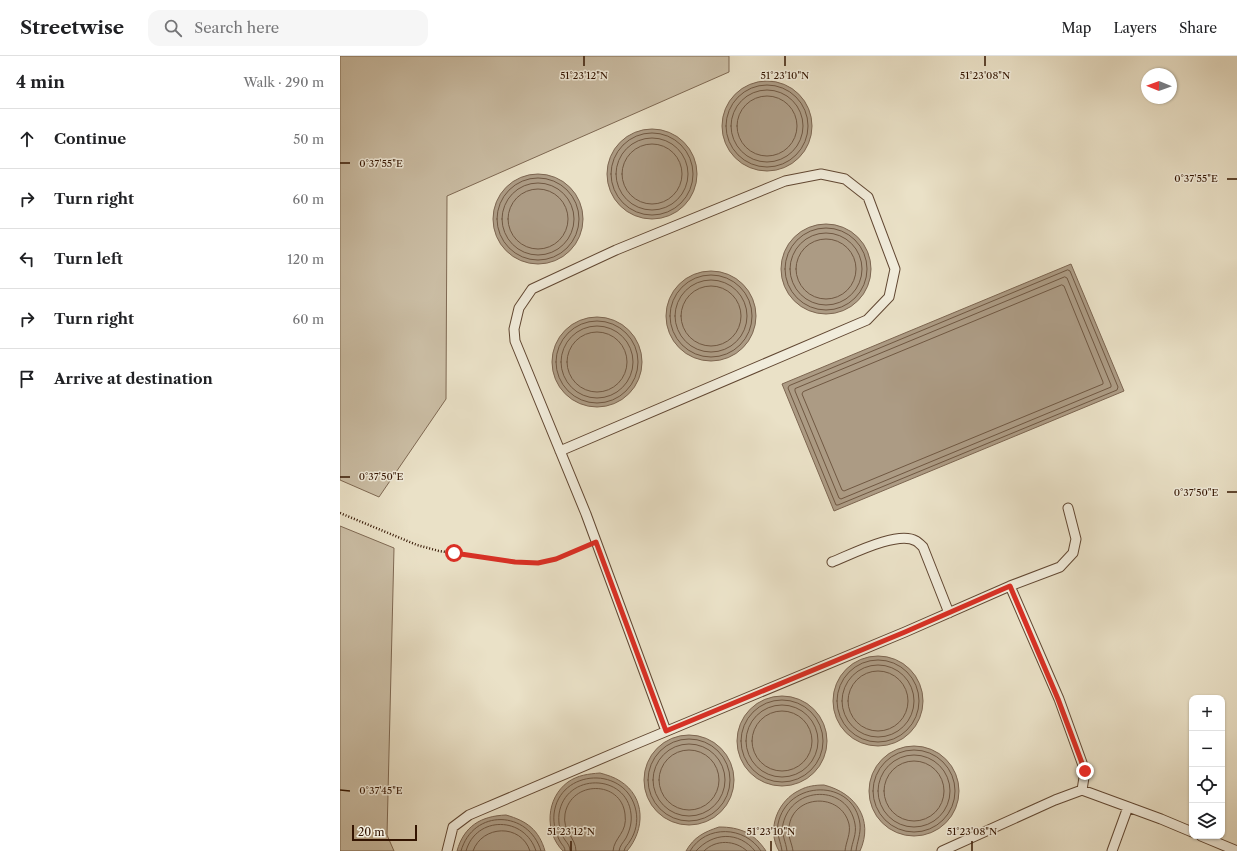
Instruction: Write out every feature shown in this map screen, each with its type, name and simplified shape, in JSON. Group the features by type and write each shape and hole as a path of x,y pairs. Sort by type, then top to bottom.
{"lane":[{"path":"560,451 867,320 889,297 895,269 868,197 845,179 821,174 785,181 616,250 532,289 519,308 514,329 515,341 596,542 666,731"},
{"path":"447,851 453,827 469,815 1060,566 1073,552 1076,539 1068,508"},
{"path":"832,562 880,542 900,538 915,540 923,547 949,613"},
{"path":"1010,586 1058,699 1085,771 1082,790"},
{"path":"942,851 1055,800 1082,790 1189,831"},
{"path":"1112,851 1128,807"},
{"path":"1208,839 1237,851"}],"path":[{"path":"340,513 417,545 439,551 515,562 538,563 556,559 596,542"}],"shaded area":[{"path":"340,56 729,56 729,72 447,196 446,399 379,497 340,480"},
{"path":"340,526 394,548 387,835 394,851 340,851"}],"water":[{"path":"758,81 776,81 792,88 805,101 812,117 812,135 805,151 792,164 776,171 758,171 742,164 729,151 722,135 722,117 729,101 742,88"},
{"path":"643,129 661,129 677,136 690,149 697,165 697,183 690,199 677,212 661,219 643,219 627,212 614,199 607,183 607,165 614,149 627,136"},
{"path":"529,174 547,174 563,181 576,194 583,210 583,228 576,244 563,257 547,264 529,264 513,257 500,244 493,228 493,210 500,194 513,181"},
{"path":"817,224 835,224 851,231 864,244 871,260 871,278 864,294 851,307 835,314 817,314 801,307 788,294 781,278 781,260 788,244 801,231"},
{"path":"1071,264 1124,391 834,511 782,384"},
{"path":"702,271 720,271 736,278 749,291 756,307 756,325 749,341 736,354 720,361 702,361 686,354 673,341 666,325 666,307 673,291 686,278"},
{"path":"588,317 606,317 622,324 635,337 642,353 642,371 635,387 622,400 606,407 588,407 572,400 559,387 552,371 552,353 559,337 572,324"},
{"path":"869,656 887,656 903,663 916,676 923,692 923,710 916,726 903,739 887,746 869,746 853,739 840,726 833,710 833,692 840,676 853,663"},
{"path":"773,696 791,696 807,703 820,716 827,732 827,750 820,766 807,779 791,786 773,786 757,779 744,766 737,750 737,732 744,716 757,703"},
{"path":"680,735 698,735 714,742 727,755 734,771 734,789 727,805 714,818 698,825 680,825 664,818 651,805 644,789 644,771 651,755 664,742"},
{"path":"905,746 923,746 939,753 952,766 959,782 959,800 952,816 939,829 923,836 905,836 889,829 876,816 869,800 869,782 876,766 889,753"},
{"path":"600,773 620,781 629,788 635,796 640,814 640,824 633,843 627,851 563,851 557,843 550,825 550,815 555,797 568,782 583,775"},
{"path":"824,785 845,794 859,809 865,829 864,840 860,851 779,851 775,842 774,825 780,808 792,795 800,790 812,786"},
{"path":"506,815 520,820 531,827 539,837 545,851 457,851 464,835 475,824 481,820"},
{"path":"719,827 734,828 746,832 757,840 766,851 686,851 692,842 700,836"}],"route":[{"path":"454,553 515,562 538,563 556,559 596,542 666,731 905,632 1010,586 1058,699 1085,771"}]}
